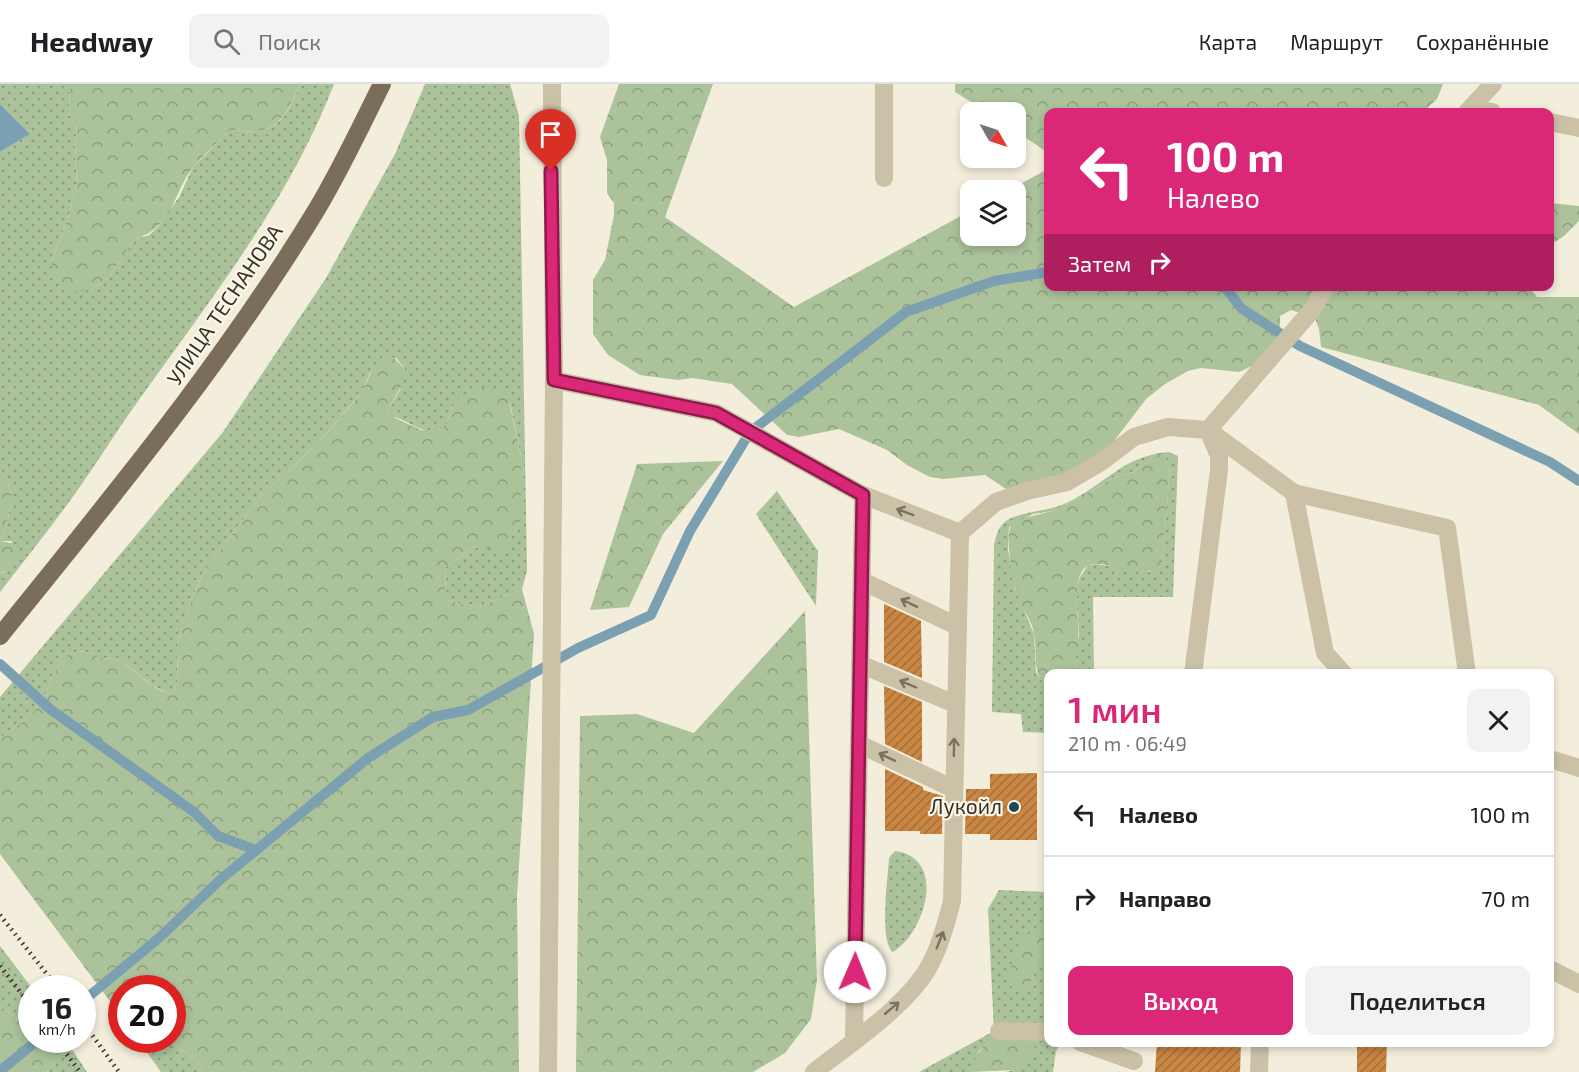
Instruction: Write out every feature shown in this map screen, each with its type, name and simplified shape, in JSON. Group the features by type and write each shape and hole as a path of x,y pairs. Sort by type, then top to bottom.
{"main road":[{"name":"УЛИЦА ТЕСНАНОВА","path":"0,636 176,417 233,337 318,208 382,84"}],"street":[{"path":"548,1072 554,380 552,84"},
{"path":"884,84 884,178"},
{"path":"1472,108 1493,84"},
{"path":"1554,123 1579,128"},
{"path":"1209,430 1257,371 1313,309 1323,291"},
{"path":"554,380 716,413 863,495 960,533"},
{"path":"814,1072 912,991 928,969 943,932 952,901 960,533 996,502 1027,491 1067,482 1101,462 1134,437 1168,427 1209,430 1294,494 1447,528 1466,669"},
{"path":"1194,669 1219,470 1218,456 1209,430"},
{"path":"1294,494 1324,653 1339,669"},
{"path":"854,1040 863,495"},
{"path":"862,580 957,626"},
{"path":"860,664 955,704"},
{"path":"859,744 954,789"},
{"path":"1554,760 1579,768"},
{"path":"1554,971 1579,984"},
{"path":"999,1031 1044,1032"},
{"path":"1091,1047 1133,1067 1134,1047"},
{"path":"1259,1072 1260,1047"}],"green space":[{"path":"0,84 70,84 69,113 77,129 75,155 77,183 69,216 51,261 90,290 109,277 135,239 149,235 159,226 179,197 193,167 230,130 258,131 268,128 283,117 301,84 334,84 295,167 248,246 77,491 0,592 0,573 5,572 12,541 1,541 11,505 11,496 10,487 0,471 0,152 30,134 0,104"},
{"path":"70,84 301,84 276,124 258,131 230,130 205,154 191,170 164,219 148,234 135,239 109,277 90,290 70,292 55,279 51,261 69,216 77,183 75,155 77,129 69,113"},
{"path":"425,84 510,84 519,116 527,571 522,589 478,607 445,600 446,567 475,546 521,456 510,403 452,406 446,426 432,431 418,428 391,416 388,410 400,390 405,369 396,358 370,373 362,392 320,441 259,498 206,569 193,595 180,634 177,650 178,676 172,694 157,688 118,660 85,652 74,652 65,657 59,665 43,699 32,714 0,738 0,697 223,432 326,278 395,154"},
{"path":"619,84 713,84 665,217 794,307 960,216 960,246 1026,246 1026,181 1044,171 1044,291 1532,291 1537,297 1579,297 1579,434 1539,405 1321,347 1315,318 1291,310 1280,316 1280,328 1276,339 1252,366 1239,372 1201,368 1188,371 1165,384 1146,399 1108,449 1078,475 1006,489 985,475 943,479 930,477 907,465 887,450 839,429 799,437 787,435 732,384 692,378 678,380 640,375 608,355 593,334 593,280 605,260 614,215 614,203 607,193 607,160 600,137"},
{"path":"955,84 1443,84 1437,99 1427,108 1044,108 1044,150 1026,138 1026,102 971,102 955,92"},
{"path":"1554,203 1579,206 1579,221 1554,242"},
{"path":"391,355 405,369 403,383 388,410 391,416 421,430 440,430 446,424 453,405 464,395 479,389 502,392 508,396 521,456 520,523 504,550 475,546 446,567 445,600 478,607 522,589 534,634 517,896 519,1072 204,1072 198,1062 186,1053 186,975 108,975 108,999 96,983 96,975 90,975 0,854 0,738 32,714 43,699 59,665 65,657 74,652 85,652 118,660 150,684 172,694 178,675 177,649 180,633 193,596 206,569 259,498 320,441 362,392 374,366 384,356"},
{"path":"1169,452 1178,456 1173,597 1093,597 1094,669 1077,669 1074,654 1079,635 1076,591 1080,577 1088,565 1096,564 1149,572 1162,566 1170,466 1158,454"},
{"path":"1157,453 1165,455 1170,466 1162,566 1146,572 1101,564 1090,565 1081,573 1077,591 1077,669 1044,669 1044,685 1037,668 1033,629 1020,603 1012,571 1009,548 1010,528 1013,521 1052,511 1082,497 1112,478 1134,472"},
{"path":"1156,454 1134,472 1112,478 1082,497 1052,511 1033,514 1009,527 1008,550 1016,591 1034,634 1036,672 1044,684 1044,733 1023,732 1021,714 992,712 994,545 998,532 1003,523 1011,518 1059,506 1088,491 1124,466"},
{"path":"723,461 663,534 629,607 590,610 637,464"},
{"path":"0,471 10,487 11,496 9,514 1,541 20,545 17,562 13,568 0,573"},
{"path":"777,491 818,551 816,606 756,514"},
{"path":"805,611 817,980 811,1019 785,1053 753,1072 576,1072 580,716 637,714 694,733"},
{"path":"895,851 911,857 922,867 926,881 926,897 922,914 914,929 893,952 886,935 885,908 889,858"},
{"path":"999,890 1044,892 1044,932 1040,929 1023,938 1013,964 1028,991 1035,971 1044,963 1044,1047 1058,1047 1053,1072 1005,1072 1014,1070 992,1040 979,1051 971,1072 919,1072 994,1031 988,909"},
{"path":"1040,929 1044,932 1044,963 1035,971 1028,991 1018,992 1010,985 1013,959 1020,943 1032,932"},
{"path":"0,946 22,975 18,975 18,1019 0,1006"},
{"path":"0,1006 18,1019 18,1053 50,1053 53,1057 47,1072 0,1072"},
{"path":"1037,1035 1034,1051 1014,1070 971,1072 980,1051 997,1037"},
{"path":"49,1053 75,1053 87,1072 47,1072 52,1057"},
{"path":"147,1053 186,1053 198,1062 204,1072 161,1072"}],"water":[{"path":"0,104 30,134 0,152"}],"building":[{"path":"884,604 921,621 922,678 884,662"},
{"path":"884,686 922,702 922,762 885,744"},
{"path":"885,769 923,787 923,790 943,796 942,834 920,834 920,831 885,831"},
{"name":"Лукойл","path":"1037,773 1037,840 990,840 990,834 965,834 966,789 990,789 990,774"},
{"path":"1157,1047 1241,1047 1240,1072 1155,1072"},
{"path":"1357,1047 1387,1047 1386,1072 1357,1072"}],"waterway":[{"path":"96,990 159,938 220,880 368,758 433,717 468,710 578,648 651,615 690,531 750,432 906,312 994,281 1044,273"},
{"path":"1228,291 1242,309 1300,346 1550,462 1579,481"},
{"path":"0,664 50,709 194,812 218,836 256,850"},
{"path":"0,1071 22,1053"}],"railway":[{"path":"0,915 48,975"},
{"path":"0,966 18,989"},
{"path":"96,1040 119,1072"},
{"path":"66,1053 80,1072"}],"place":[{"name":"Лукойл","path":"1014,807"}],"route":[{"path":"551,171 554,380 716,413 863,495 855,972"}]}
